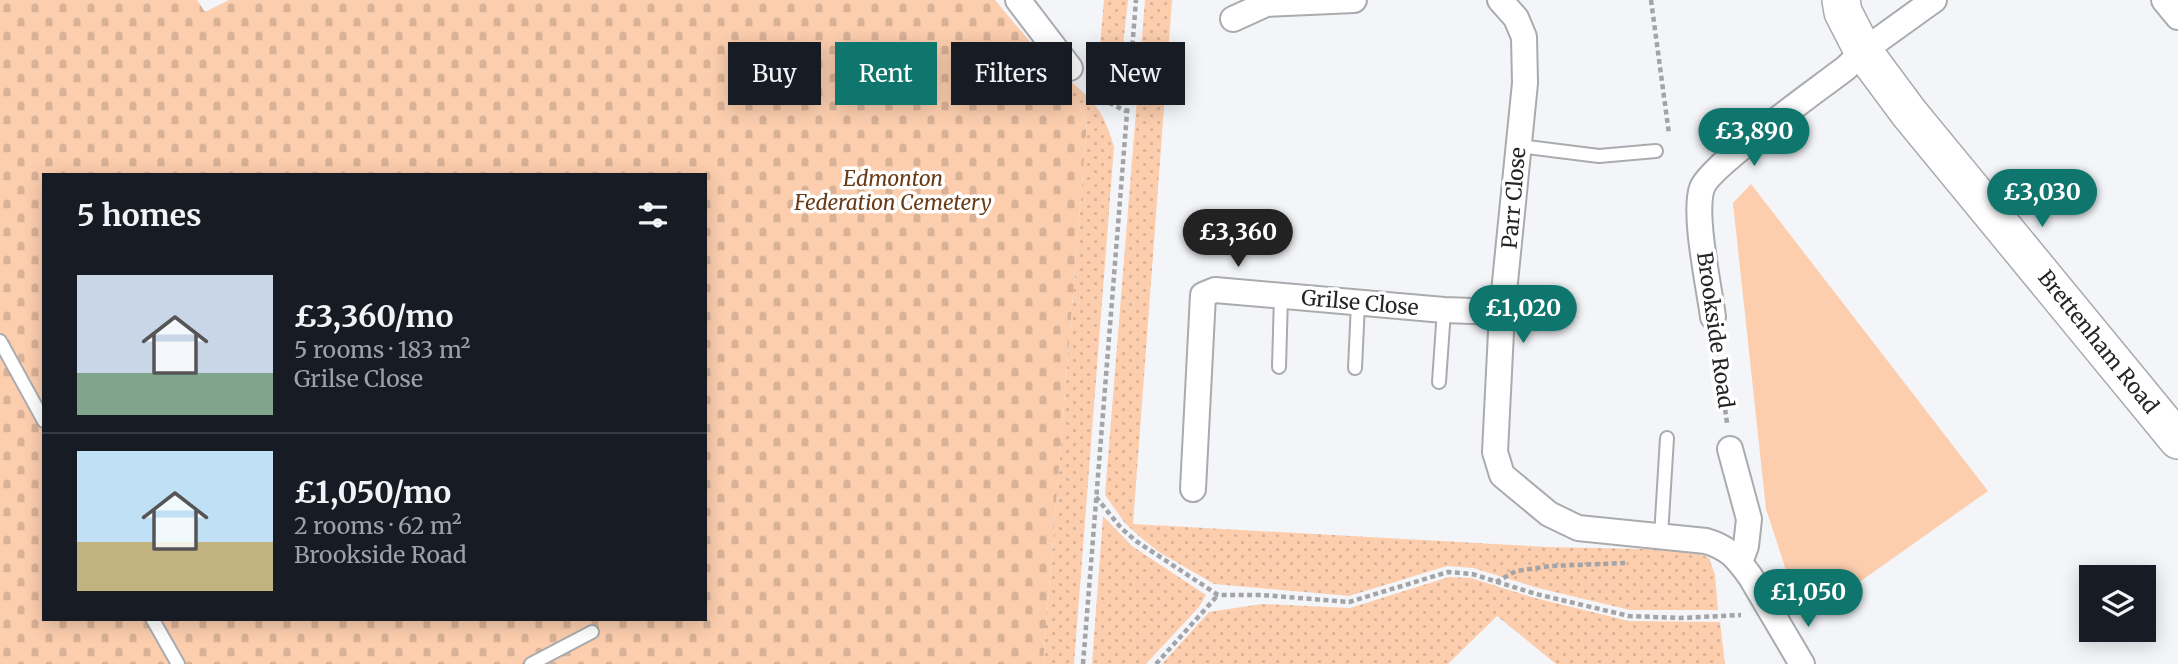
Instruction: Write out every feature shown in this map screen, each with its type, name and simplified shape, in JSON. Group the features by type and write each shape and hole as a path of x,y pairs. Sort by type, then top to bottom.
{"street":[{"path":"1018,0 1050,42"},
{"path":"1233,19 1264,2 1354,0"},
{"name":"Parr Close","path":"1500,0 1516,18 1524,37 1525,83 1502,312 1495,452 1502,475 1549,514 1578,528 1706,541 1725,547 1740,562"},
{"name":"Brettenham Road","path":"1841,0 1843,12 1863,51 1909,113 2178,440"},
{"path":"1863,51 1934,0"},
{"path":"2164,0 2178,17"},
{"name":"Brookside Road","path":"1713,317 1699,214 1702,186 1723,163 1847,67 1863,51"},
{"name":"Grilse Close","path":"1193,489 1203,295 1215,290 1444,310 1502,312"},
{"path":"1730,449 1749,519 1746,546 1740,562 1802,664"}],"lane":[{"path":"1519,146 1599,156 1656,151"},
{"path":"1279,367 1281,296"},
{"path":"1355,368 1358,303"},
{"path":"1439,382 1444,310"},
{"path":"0,341 42,417"},
{"path":"1661,536 1667,438"},
{"path":"154,621 178,664"},
{"path":"531,664 592,632"}],"path":[{"path":"1083,664 1136,0"},
{"path":"1651,0 1670,138"},
{"path":"1072,70 1105,101 1126,111"},
{"name":"Brookside Road","path":"1713,317 1730,449"},
{"path":"1096,497 1121,528 1136,541 1218,595 1262,595 1349,602 1448,572 1472,574 1629,616 1774,616"},
{"path":"1496,582 1516,571 1551,566 1631,563"},
{"path":"1156,664 1218,595"}],"green space":[{"name":"Edmonton Federation Cemetery","path":"0,0 197,0 205,12 229,0 995,0 1030,42 951,42 951,105 1072,105 1072,95 1087,121 1043,664 0,664"},
{"path":"1104,0 1128,0 1123,42 1100,42"},
{"path":"1145,0 1172,0 1169,42 1142,42"},
{"path":"1072,83 1086,95 1086,105 1094,105 1098,110 1114,147 1074,664 1043,664 1087,121 1072,95"},
{"path":"1137,105 1164,105 1133,524 1547,547 1691,550 1709,558 1715,575 1718,610 1630,610 1538,588 1473,568 1447,566 1349,596 1214,584 1159,552 1139,536 1125,523 1105,495"},
{"path":"1751,184 1988,491 1803,622 1766,509 1733,203"},
{"path":"1103,516 1132,546 1206,595 1199,607 1146,664 1092,664"},
{"path":"1449,577 1471,578 1535,598 1629,621 1720,622 1725,664 1556,664 1497,616 1448,664 1162,664 1209,612 1262,604 1350,608"}]}
